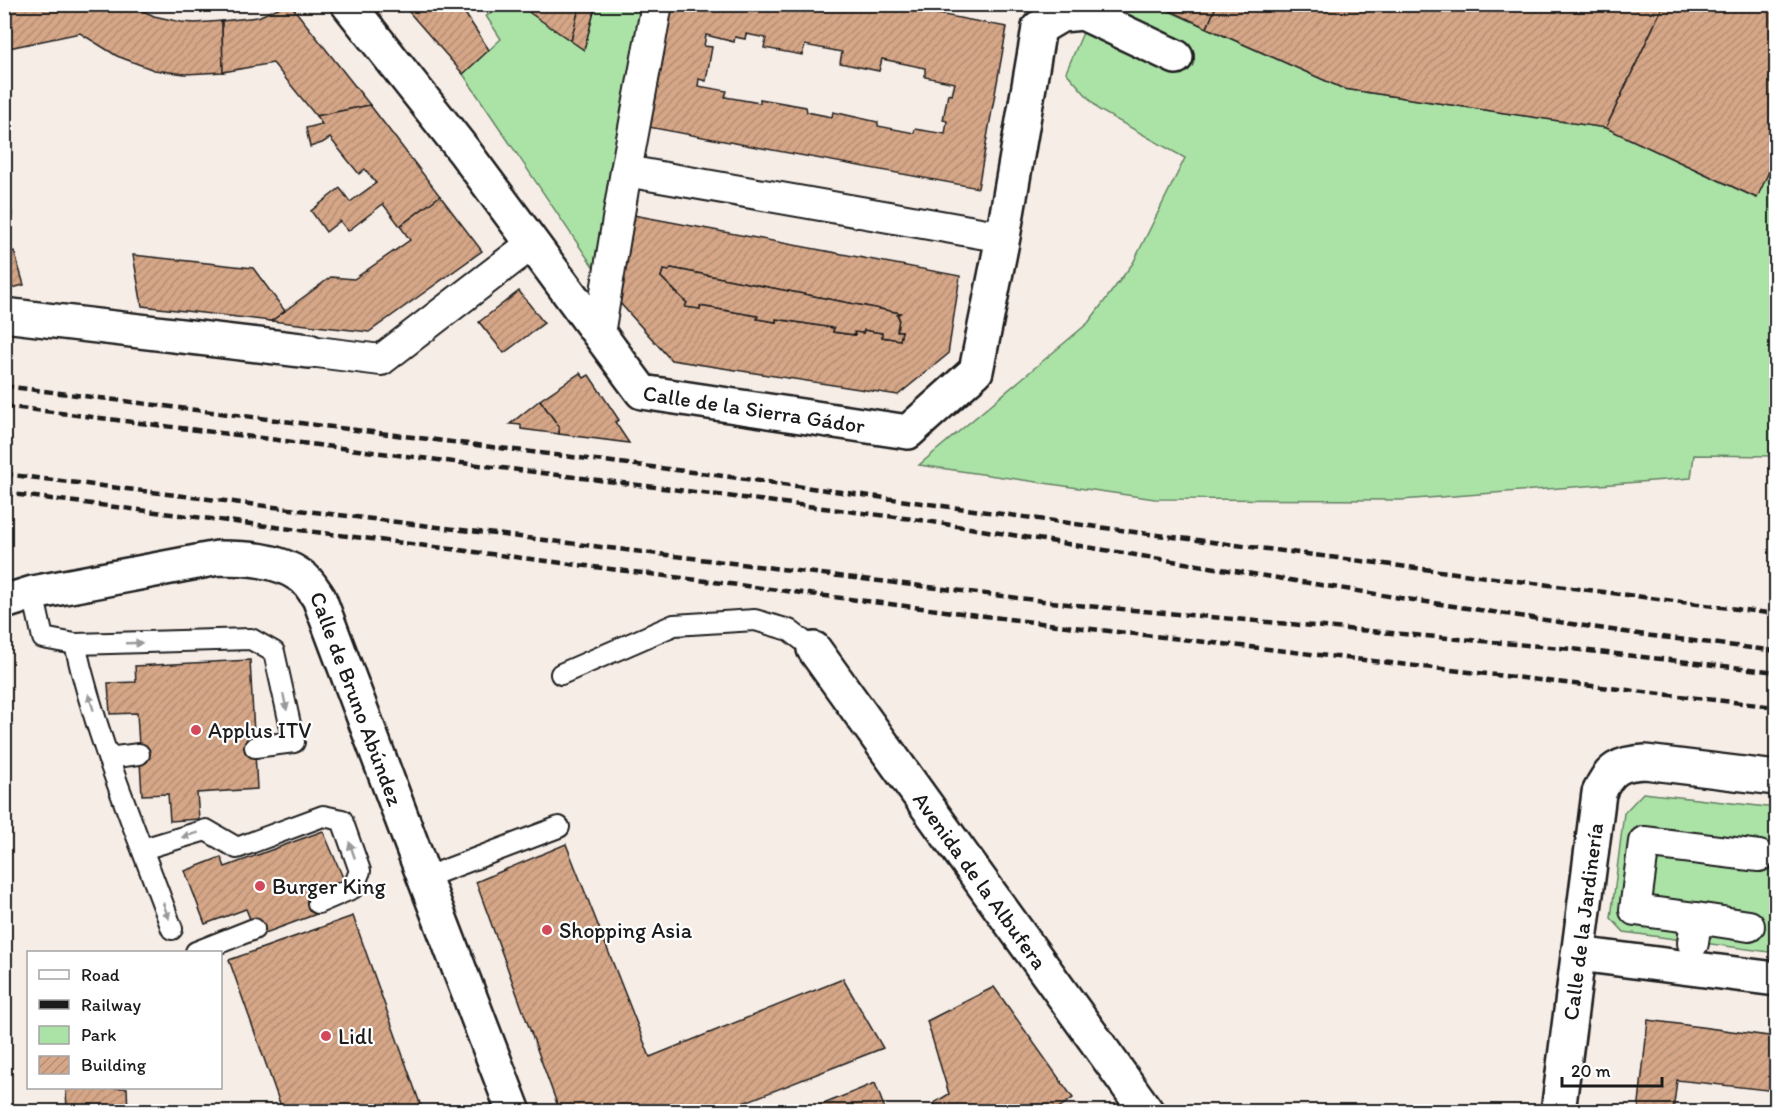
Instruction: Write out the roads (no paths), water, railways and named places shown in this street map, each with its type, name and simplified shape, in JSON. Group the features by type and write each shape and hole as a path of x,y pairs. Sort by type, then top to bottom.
{"street":[{"name":"Calle de la Sierra Gádor","path":"348,4 464,151 642,392 908,432 976,371 1003,237 1034,16"},
{"path":"599,334 657,4"},
{"path":"1034,16 1083,13 1176,57"},
{"path":"626,171 1003,237"},
{"path":"4,315 381,360 532,243"},
{"name":"Calle de Bruno Abúndez","path":"19,598 218,558 249,558 278,564 303,577 320,598 514,1112"},
{"name":"Avenida de la Albufera","path":"814,649 1147,1112"},
{"name":"Calle de la Jardinería","path":"1558,1112 1599,793 1605,779 1615,769 1628,763 1645,762 1776,778"},
{"path":"1749,926 1694,930 1635,910 1644,842 1759,856"},
{"path":"1578,954 1776,979"}],"lane":[{"path":"19,598 43,638 75,644 251,639 274,652 294,742 255,747"},
{"path":"561,674 674,626 755,620 789,630 814,649"},
{"path":"75,644 108,758 172,929"},
{"path":"108,758 140,754"},
{"path":"143,849 206,830 237,848 324,816 342,820 360,871 353,888 318,903"},
{"path":"424,878 559,827"},
{"path":"199,951 254,929"}],"railway":[{"path":"4,386 716,475 1142,533 1776,614"},
{"path":"4,406 920,520 1407,599 1645,635 1776,651"},
{"path":"4,474 1076,605 1572,649 1776,672"},
{"path":"4,493 1057,625 1776,707"}],"place":[{"name":"Applus ITV","path":"196,730"},
{"name":"Burger King","path":"260,886"},
{"name":"Shopping Asia","path":"547,930"},
{"name":"Lidl","path":"326,1036"}]}
